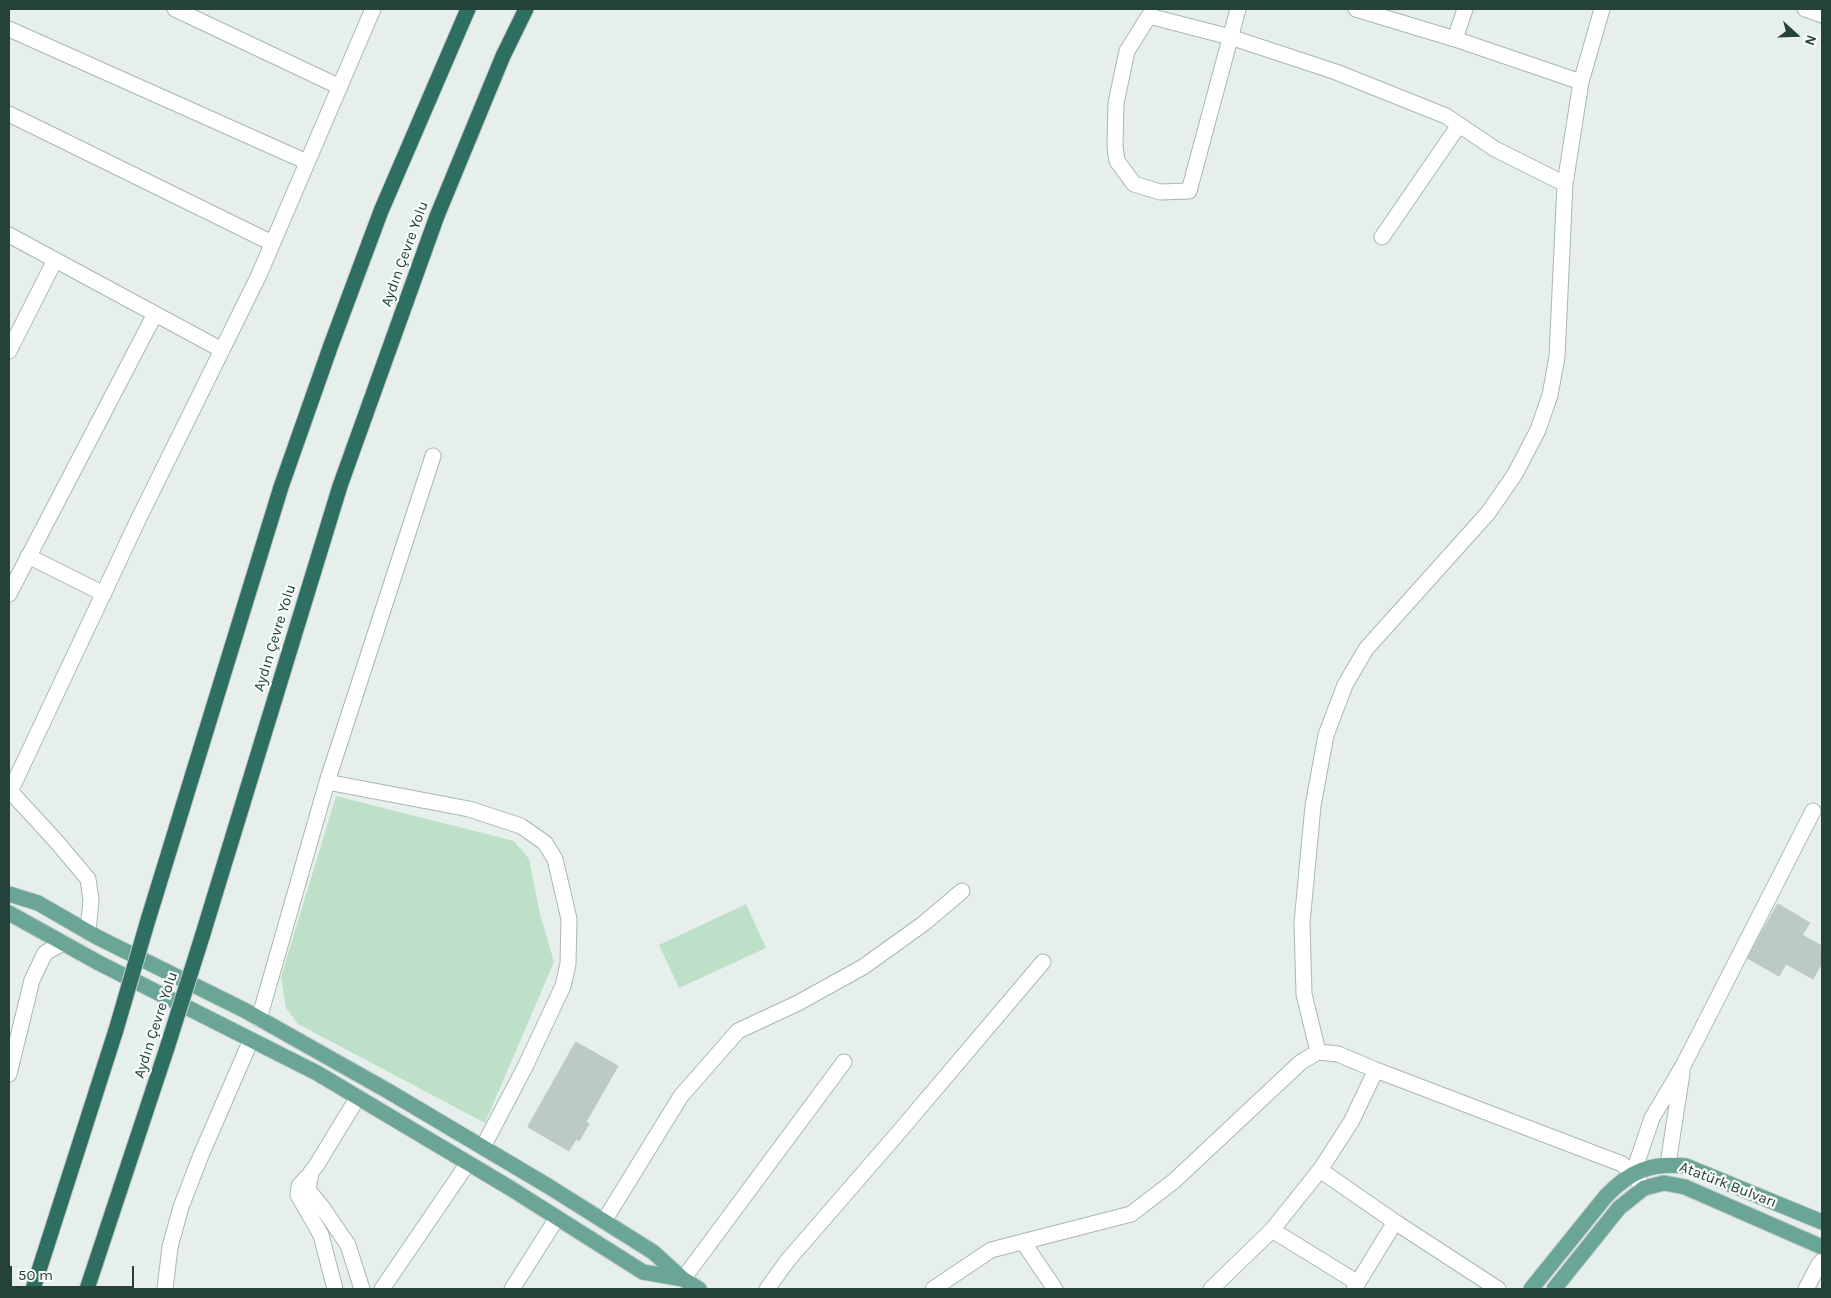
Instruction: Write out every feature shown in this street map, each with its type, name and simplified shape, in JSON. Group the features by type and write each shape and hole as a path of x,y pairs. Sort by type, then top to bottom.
{"highway":[{"path":"33,1289 116,1030 281,487 334,336 381,211 468,9"},
{"name":"Aydın Çevre Yolu","path":"87,1289 202,937 340,486 437,216 503,56 526,9"}],"main road":[{"path":"9,894 38,903 88,932 259,1019 388,1091 653,1252 682,1279 699,1289"},
{"path":"9,913 63,943 317,1073 468,1163 643,1272 682,1279"},
{"path":"468,1163 482,1147"},
{"name":"Atatürk Bulvarı","path":"1632,1174 1668,1164 1686,1166 1822,1222"},
{"path":"1531,1289 1606,1196 1619,1182 1632,1174"},
{"name":"Atatürk Bulvarı","path":"1644,1188 1664,1183 1684,1187 1822,1247"},
{"path":"1554,1289 1619,1208 1644,1188"}],"street":[{"path":"174,9 340,86"},
{"path":"88,932 91,900 88,879 56,841 9,793 272,243 373,9"},
{"path":"1238,9 1230,38 1189,191 1160,192 1134,184 1117,161 1115,147 1116,103 1127,51 1149,12 1230,38 1336,72 1446,116 1496,149 1565,184"},
{"path":"1356,9 1455,39 1581,82"},
{"path":"1455,39 1465,9"},
{"path":"1318,1052 1304,994 1302,923 1312,806 1326,735 1345,685 1366,649 1488,513 1515,474 1538,430 1550,395 1556,357 1565,184 1581,82 1602,9"},
{"path":"1805,9 1822,15"},
{"path":"9,29 308,162"},
{"path":"9,114 272,243"},
{"path":"1382,237 1459,125"},
{"path":"9,235 222,350"},
{"path":"9,351 55,260"},
{"path":"9,594 155,314"},
{"path":"259,1019 327,782 433,456"},
{"path":"28,556 104,594"},
{"path":"327,782 468,809 521,826 545,843 556,859 569,918 568,964 563,986 525,1067 482,1147"},
{"path":"1632,1174 1652,1118 1684,1064 1812,811"},
{"path":"604,1222 681,1096 738,1031 798,1003 863,967 922,924 962,891"},
{"path":"10,1066 32,980 45,953 63,943"},
{"path":"767,1289 788,1260 900,1132 1043,962"},
{"path":"165,1289 170,1247 181,1207 201,1154 251,1040"},
{"path":"942,1287 991,1250 1131,1214 1174,1181 1301,1062 1318,1052 1338,1054 1622,1164 1644,1188"},
{"path":"682,1279 844,1062"},
{"path":"1668,1164 1684,1064"},
{"path":"1211,1289 1272,1230 1320,1170 1351,1122 1376,1070"},
{"path":"335,1289 321,1235 298,1194 299,1186 316,1166 358,1097"},
{"path":"382,1289 468,1163"},
{"path":"1320,1170 1395,1222 1498,1289"},
{"path":"311,1172 308,1190 348,1245 362,1289"},
{"path":"512,1289 557,1218"},
{"path":"1272,1230 1356,1286 1395,1222"},
{"path":"1023,1242 1055,1289"},
{"path":"1806,1289 1821,1264"}],"green space":[{"path":"336,796 514,841 529,859 540,914 554,962 485,1123 298,1024 286,1008 281,977"},
{"path":"746,904 766,948 679,988 659,945"}],"building":[{"path":"1778,904 1810,923 1802,935 1822,946 1822,963 1813,979 1786,964 1779,976 1747,958"},
{"path":"576,1042 618,1066 586,1122 589,1124 579,1141 576,1139 569,1151 528,1127"}]}
